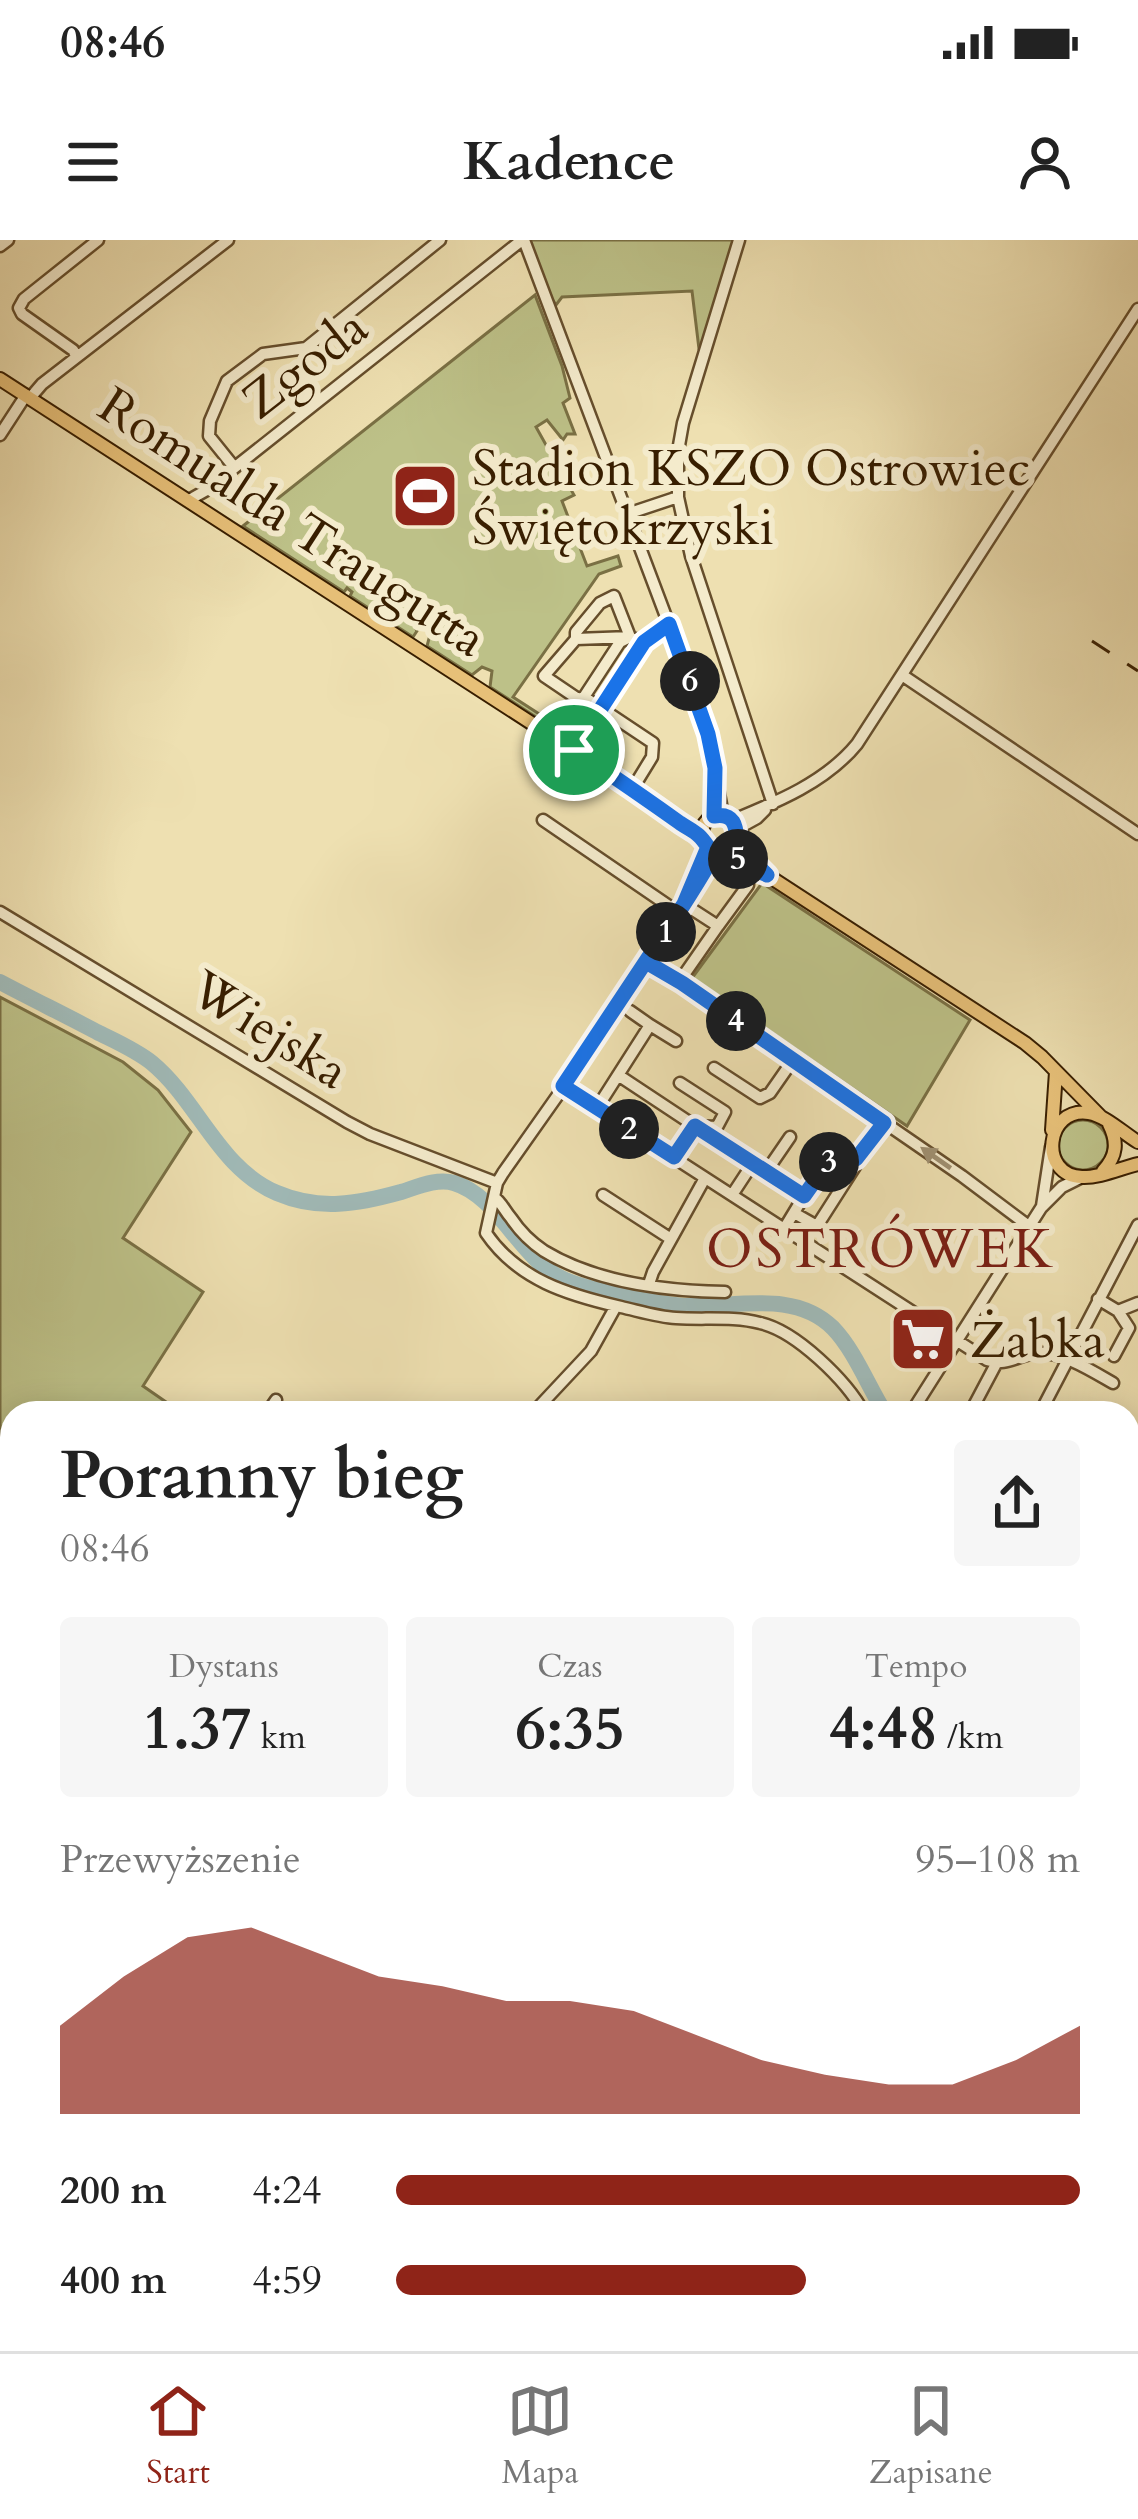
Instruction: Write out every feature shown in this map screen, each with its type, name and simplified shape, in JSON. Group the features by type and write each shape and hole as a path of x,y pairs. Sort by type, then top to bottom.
{"main road":[{"name":"Romualda Traugutta","path":"0,379 664,809 720,833 767,875 1025,1043 1105,1120 1138,1142"},
{"path":"1056,1071 1051,1142 1062,1170 1082,1178 1138,1164"},
{"path":"1051,1142 1057,1126 1068,1116 1082,1112 1105,1120 1115,1138 1115,1151 1099,1174"}],"street":[{"path":"0,247 8,240"},
{"path":"77,357 20,308 24,299 98,240"},
{"path":"0,435 42,384 228,240"},
{"path":"234,467 209,436 226,381 263,354 306,348 440,240"},
{"path":"523,240 708,734 720,833 685,903 497,1183 488,1237 532,1279 564,1292 662,1317 766,1324 837,1375 857,1401"},
{"name":"Zgoda","path":"189,500 523,240"},
{"path":"739,240 682,424 678,497 770,806"},
{"path":"720,833 757,818 848,756 1138,309"},
{"path":"628,514 678,497"},
{"path":"614,596 630,637 620,641 584,697 578,699 544,676 600,602 614,596"},
{"path":"574,750 644,642 669,624"},
{"path":"576,639 630,637 644,642"},
{"path":"902,675 1138,834"},
{"path":"584,697 652,743 652,758 633,788"},
{"path":"543,820 718,926"},
{"path":"686,972 748,885"},
{"name":"Wiejska","path":"0,912 346,1122 497,1183"},
{"path":"646,962 1030,1227"},
{"path":"630,1011 676,1041"},
{"path":"597,1108 650,1024"},
{"path":"714,1068 760,1098 770,1094 793,1060"},
{"path":"618,1075 804,1196"},
{"path":"680,1083 725,1112 717,1127 695,1126"},
{"path":"563,1086 996,1364 1037,1353 1067,1360 1113,1383"},
{"path":"794,1213 817,1226 856,1159 884,1123"},
{"path":"674,1157 695,1126"},
{"path":"766,1172 790,1137"},
{"path":"1041,1208 1051,1142"},
{"path":"784,1229 838,1148 856,1159"},
{"path":"732,1196 753,1163"},
{"path":"650,1284 705,1178"},
{"path":"919,1401 1041,1208 1062,1187 1082,1178"},
{"path":"603,1195 671,1239"},
{"path":"494,1197 544,1250 575,1267 650,1284 724,1292"},
{"path":"1046,1401 1138,1226"},
{"path":"1098,1299 1118,1311 1129,1328 1114,1356"},
{"path":"1118,1311 1138,1303"},
{"path":"544,1401 591,1351 616,1306"},
{"path":"976,1401 996,1364"}],"green space":[{"path":"524,240 739,240 705,350 699,349 692,291 562,297 556,305 540,281"},
{"name":"Stadion KSZO Ostrowiec Świętokrzyski","path":"535,295 562,366 570,398 563,403 575,434 563,440 547,420 536,427 574,495 562,501 587,566 618,556 621,566 599,574 513,697 578,739 574,742 490,687 492,671 482,667 472,675 427,646 431,631 424,619 414,625 413,637 350,596 347,588 344,592 243,526"},
{"path":"762,883 970,1020 907,1126 692,978"},
{"path":"0,997 123,1062 158,1090 191,1132 123,1238 203,1292 143,1386 165,1401 0,1401"},
{"path":"1083,1120 1101,1127 1108,1145 1101,1163 1083,1170 1065,1163 1058,1145 1065,1127"}],"waterway":[{"path":"0,982 152,1063 239,1168 277,1193 339,1204 434,1182 454,1183 483,1200 533,1256 572,1283 673,1305 782,1304 817,1316 848,1347 878,1401"}],"railway":[{"path":"1092,641 1138,671"}],"place":[{"name":"Stadion KSZO Ostrowiec Świętokrzyski","path":"425,496"},
{"name":"Żabka","path":"923,1339"}],"district":[{"name":"OSTRÓWEK","path":"881,1248"}],"route":[{"path":"669,624 708,734 715,768 714,816 733,820 738,846 767,875 727,850 716,851 706,872 646,962 884,1123 856,1159 838,1148 804,1196 695,1126 674,1157 563,1086 691,893 708,847 702,834 574,750 644,642 669,624"}]}
